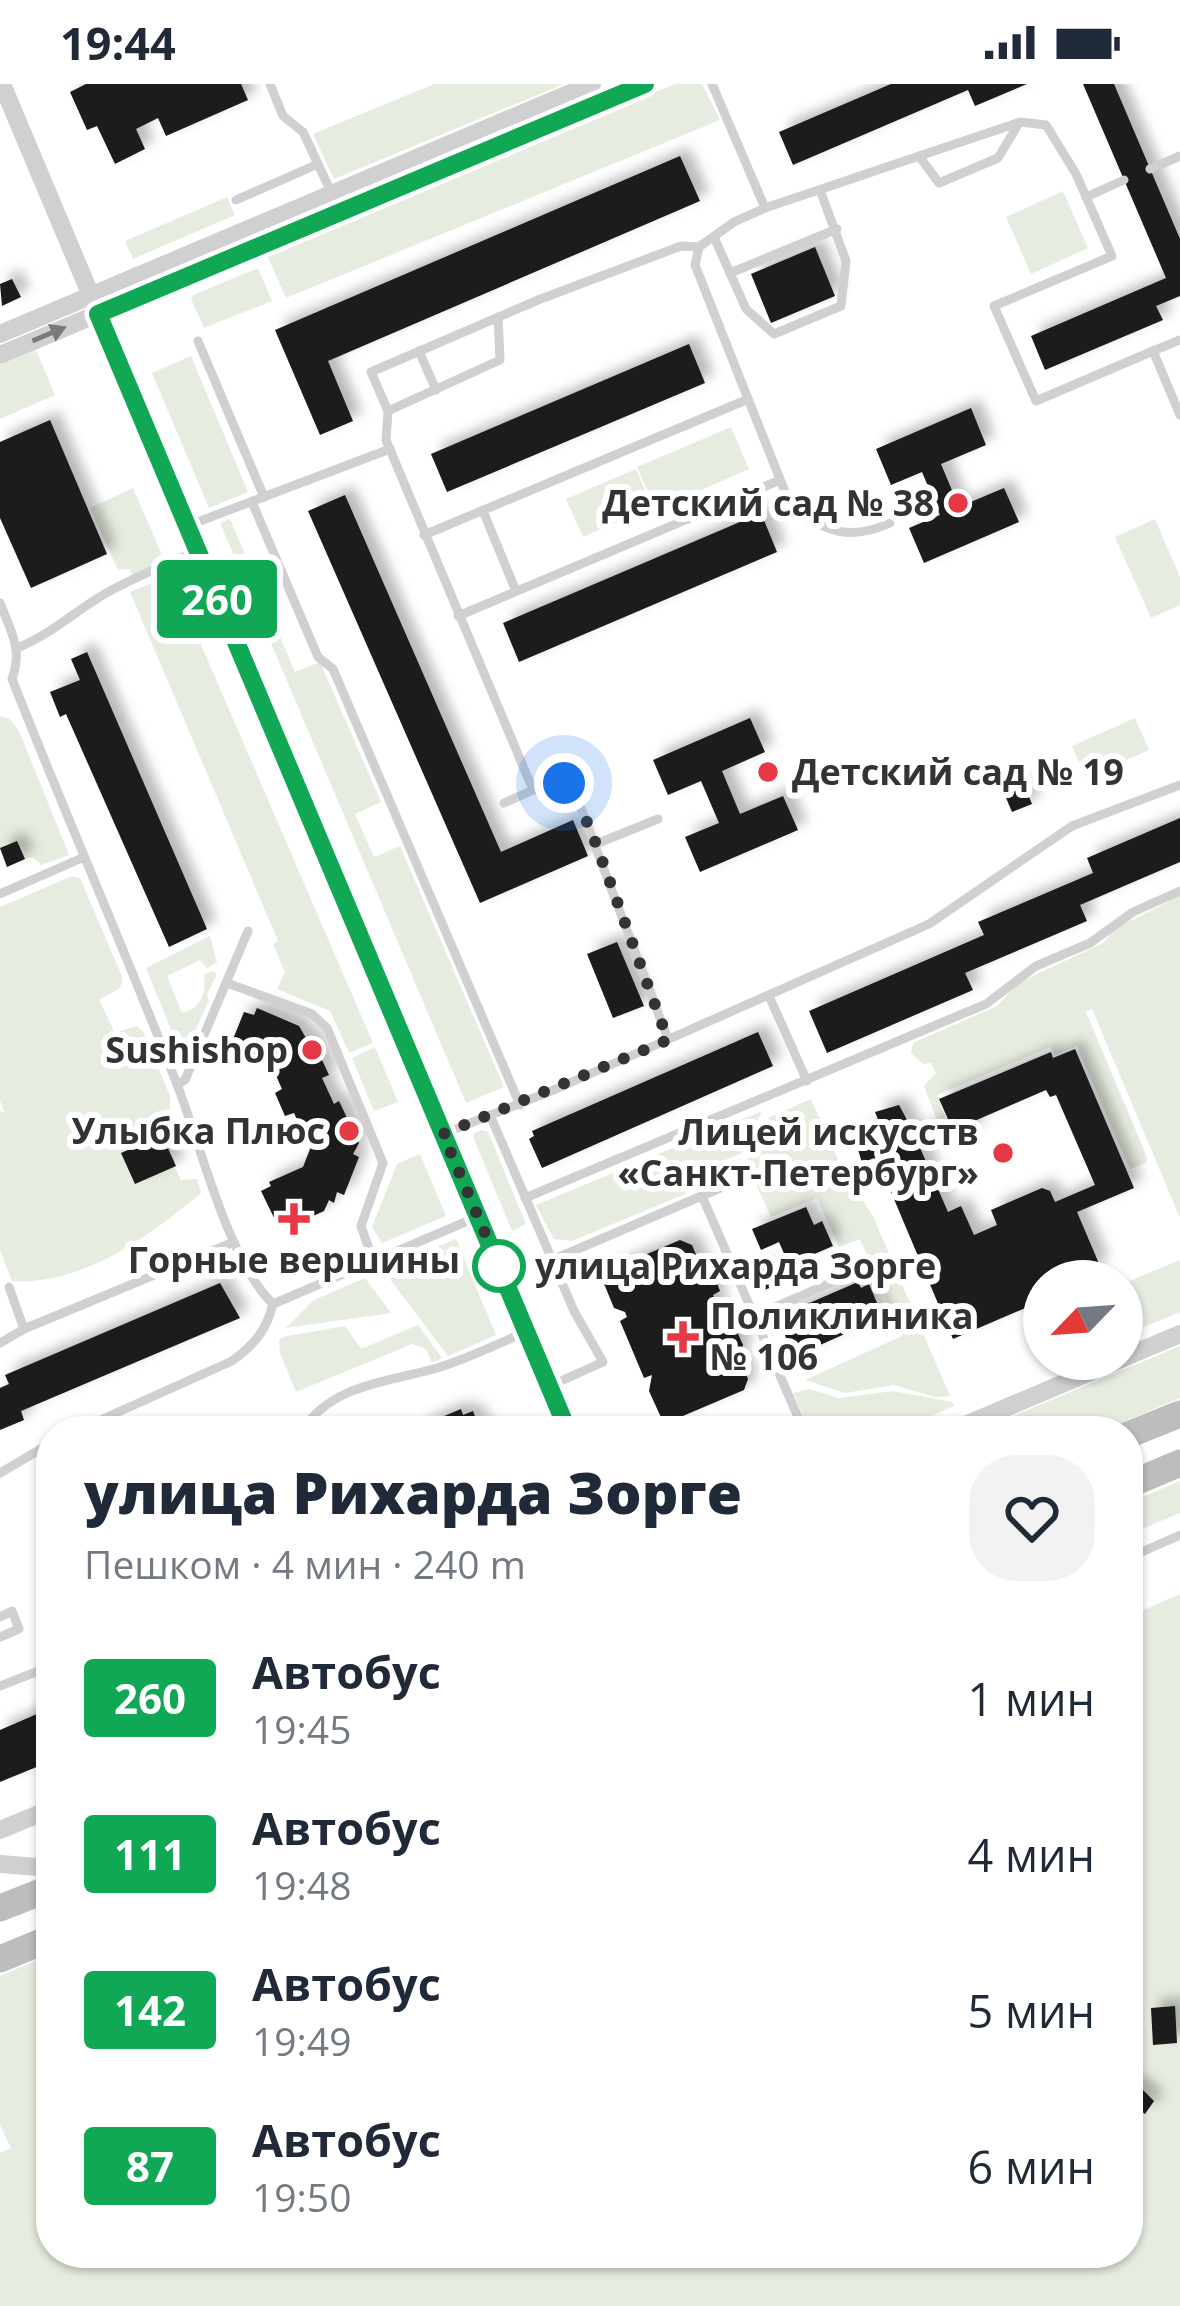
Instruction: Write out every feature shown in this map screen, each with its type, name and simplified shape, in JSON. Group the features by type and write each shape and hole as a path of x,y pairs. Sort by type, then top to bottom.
{"main road":[{"path":"1143,1430 1180,1414"},
{"path":"1143,1479 1180,1463"},
{"path":"0,1909 36,1894"},
{"path":"0,1959 36,1944"}],"street":[{"path":"2,84 562,1416"},
{"path":"0,334 94,304 336,202 592,84"},
{"path":"336,202 645,84"},
{"path":"0,355 94,304"},
{"path":"986,1416 1180,1334"},
{"path":"0,1830 36,1815"},
{"path":"0,1864 36,1867"}],"lane":[{"path":"269,84 283,116 303,132 336,202"},
{"path":"712,84 765,208"},
{"path":"919,156 939,183 998,158 1020,122"},
{"path":"533,790 386,440 388,412 371,372 681,246 699,247 734,222 765,208 1020,122 1046,125 1112,256 994,307 1036,401 1180,340"},
{"path":"1150,169 1180,156"},
{"path":"236,200 318,164"},
{"path":"1086,197 1124,180"},
{"path":"714,237 746,309 774,334 841,306 846,261 820,190"},
{"path":"730,273 837,229"},
{"path":"699,247 694,266 791,507 823,529 861,534 890,523"},
{"path":"388,412 500,360 498,317"},
{"path":"198,341 264,497"},
{"path":"419,351 436,390"},
{"path":"1153,352 1180,415"},
{"path":"424,535 746,400"},
{"path":"187,526 390,449"},
{"path":"458,616 780,480"},
{"path":"252,502 318,657 333,669 520,1105"},
{"path":"483,511 516,591"},
{"path":"17,648 48,635 68,616 110,591 197,551"},
{"path":"0,603 19,660 12,679 177,1085 234,1242 260,1291 273,1304"},
{"path":"0,684 12,679"},
{"path":"504,803 564,783 577,798 668,1040"},
{"path":"443,1134 520,1105 929,924 1072,826 1180,785"},
{"path":"596,844 658,819"},
{"path":"0,894 82,858"},
{"path":"525,1198 986,1004 1020,975 1100,938 1132,912 1180,891"},
{"path":"177,1085 185,1080 248,931"},
{"path":"227,983 311,1014 327,1028 383,1163 361,1226 374,1261"},
{"path":"770,996 807,1081"},
{"path":"490,1115 552,1260 603,1362 549,1387"},
{"path":"552,1260 732,1183"},
{"path":"702,1196 797,1416"},
{"path":"273,1304 478,1216"},
{"path":"0,1342 234,1242"},
{"path":"754,1316 842,1278"},
{"path":"9,1288 24,1329"},
{"path":"109,1416 232,1361 254,1346 266,1329 273,1304"},
{"path":"316,1416 331,1401 384,1378 434,1369 526,1332"},
{"path":"0,1472 36,1452"},
{"path":"1143,1551 1180,1535"},
{"path":"0,1617 12,1612 19,1629 0,1637"},
{"path":"0,1686 36,1672"}],"shaded area":[{"path":"434,84 564,84 334,179 313,134"},
{"path":"675,84 702,84 720,120 286,298 266,253"},
{"path":"1063,191 1088,248 1031,274 1006,217"},
{"path":"227,197 235,215 133,259 125,241"},
{"path":"258,268 272,301 204,328 193,295"},
{"path":"36,350 55,395 0,419 0,365"},
{"path":"191,356 248,492 209,508 152,373"},
{"path":"731,427 749,469 656,510 637,467"},
{"path":"636,469 652,507 583,537 566,499"},
{"path":"133,488 162,555 133,578 130,569 118,570 90,508"},
{"path":"230,519 295,672 320,662 381,802 355,814 374,857 400,846 504,1087 466,1103 220,523"},
{"path":"1155,519 1180,577 1180,605 1151,618 1115,537"},
{"path":"171,575 373,1043 349,1053 330,1011 277,989 285,972 273,944 278,941 130,592"},
{"path":"0,716 10,719 19,731 69,855 41,865 33,857 25,859 17,841 0,848"},
{"path":"1135,718 1149,750 1086,778 1072,746"},
{"path":"72,876 80,878 123,979 120,988 99,1000 115,1033 136,1026 143,1031 170,1096 170,1109 138,1122 181,1180 197,1179 201,1193 137,1241 89,1267 38,1280 12,1281 0,1250 0,1111 5,1113 0,1101 0,907"},
{"path":"1180,896 1180,1218 1092,1009 1086,1012 1146,1163 1130,1169 1077,1046 1055,1055 1050,1047 937,1095 946,1119 938,1122 924,1086 936,1073 931,1063 923,1064 911,1053 913,1043 997,1006 1018,983 1103,943 1116,928"},
{"path":"210,936 217,962 207,968 200,960 167,976 182,1013 201,999 204,975 217,974 182,1057 146,968"},
{"path":"375,1047 398,1102 374,1111 352,1058"},
{"path":"811,1099 843,1171 873,1216 950,1396 935,1397 894,1385 845,1393 805,1380 902,1336 860,1239 839,1247 817,1198 771,1217 746,1162 768,1118"},
{"path":"762,1111 742,1153 685,1176 689,1190 685,1194 572,1241 554,1239 536,1205"},
{"path":"488,1132 526,1224 512,1231 474,1139 473,1134"},
{"path":"420,1154 446,1216 382,1243 372,1227 397,1164"},
{"path":"456,1239 496,1335 448,1356 383,1270"},
{"path":"1180,1260 1180,1312 1143,1327 1143,1275"},
{"path":"365,1278 391,1313 286,1328 314,1300"},
{"path":"418,1325 442,1358 432,1363 426,1349 412,1344 296,1392 280,1353 279,1339 287,1336 345,1326 361,1349"},
{"path":"1180,1346 1180,1398 1137,1416 1013,1416 1099,1380 1143,1380 1143,1361"},
{"path":"809,1389 839,1398 893,1391 954,1406 931,1416 803,1416 793,1393"},
{"path":"1180,1481 1180,1513 1143,1529 1143,1497"},
{"path":"1180,1594 1180,2306 0,2306 0,2153 11,2148 0,2125 0,1976 36,1960 36,2268 1143,2268 1143,1610"}],"building":[{"path":"86,84 241,84 248,100 166,136 158,118 136,129 145,149 115,164 97,126 87,130 70,92"},
{"path":"891,84 1027,84 975,106 968,90 793,165 779,132"},
{"path":"1083,84 1114,84 1180,239 1180,296 1156,306 1163,320 1045,370 1031,336 1166,278"},
{"path":"680,156 700,201 328,361 353,421 320,435 275,330"},
{"path":"815,247 835,296 771,323 751,274"},
{"path":"12,279 21,297 2,306 0,284"},
{"path":"689,344 705,383 447,492 431,454"},
{"path":"971,408 986,445 941,464 959,507 1004,488 1019,522 924,563 909,528 940,515 922,472 891,485 876,449"},
{"path":"50,420 107,554 31,588 0,518 0,442"},
{"path":"345,495 501,852 573,820 588,856 480,903 308,511"},
{"path":"761,513 777,552 519,662 503,623"},
{"path":"87,652 207,929 169,947 66,714 60,717 50,692 80,680 71,659"},
{"path":"750,718 765,752 722,771 740,814 783,796 798,830 700,872 685,837 719,823 701,781 668,795 653,760"},
{"path":"1024,785 1032,804 1012,812 1004,793"},
{"path":"1180,818 1180,862 1080,905 1087,921 965,973 973,990 827,1053 809,1011 984,935 978,922 1093,873 1087,858"},
{"path":"17,841 25,859 7,867 0,848"},
{"path":"617,942 644,1006 613,1018 587,954"},
{"path":"257,1008 299,1026 306,1038 311,1036 329,1075 322,1078 359,1143 353,1154 359,1157 344,1195 337,1192 334,1203 329,1200 324,1211 289,1227 286,1221 277,1224 261,1191 271,1186 269,1182 303,1167 310,1149 294,1113 285,1116 275,1093 282,1089 269,1060 229,1049 244,1012 254,1015"},
{"path":"758,1032 773,1066 542,1168 529,1139 534,1136 532,1131"},
{"path":"1075,1049 1134,1188 1077,1212 1097,1260 1023,1260 1023,1309 953,1339 892,1185 878,1180 871,1164 874,1158 862,1163 855,1139 876,1127 882,1129 875,1112 899,1105 914,1133 948,1119 939,1099 1051,1052 1053,1058","holes":["1046,1090 1050,1097 1056,1095 1095,1185 1055,1202 1050,1191 1042,1188 991,1210 997,1225 974,1235 961,1206 948,1212 917,1141 951,1128 956,1139 975,1131 972,1122"]},
{"path":"162,1135 176,1166 135,1184 121,1153"},
{"path":"806,1207 814,1225 822,1221 833,1246 789,1265 779,1242 761,1250 752,1229"},
{"name":"Поликлиника № 106","path":"680,1240 692,1245 702,1269 713,1273 720,1291 713,1295 728,1330 735,1327 743,1345 738,1356 748,1379 744,1390 683,1416 660,1416 649,1391 652,1375 644,1378 620,1321 627,1317 625,1312 614,1308 600,1274"},
{"path":"767,1266 776,1285 758,1293 749,1274"},
{"path":"858,1282 861,1288 869,1284 883,1317 802,1353 799,1346 791,1349 777,1317"},
{"path":"220,1283 240,1318 21,1411 24,1420 0,1430 0,1388 9,1384 5,1375"},
{"path":"461,1409 463,1415 473,1411 475,1416 444,1416"},
{"path":"36,1714 36,1767 0,1782 0,1730"},
{"path":"1175,2006 1177,2043 1153,2045 1151,2008"},
{"path":"1143,2090 1154,2101 1143,2112"}],"bus line":[{"name":"260","path":"562,1416 98,314 645,84"}],"place":[{"name":"Детский сад № 38","path":"958,503"},
{"name":"Детский сад № 19","path":"768,772"},
{"name":"Sushishop","path":"312,1050"},
{"name":"Улыбка Плюс","path":"349,1131"},
{"name":"Лицей искусств «Санкт-Петербург»","path":"1003,1153"},
{"name":"Горные вершины","path":"294,1219"},
{"name":"улица Рихарда Зорге","path":"499,1266"},
{"name":"Поликлиника № 106","path":"683,1337"}],"route":[{"path":"499,1266 443,1134 668,1040 596,844 577,798 564,783"}]}
